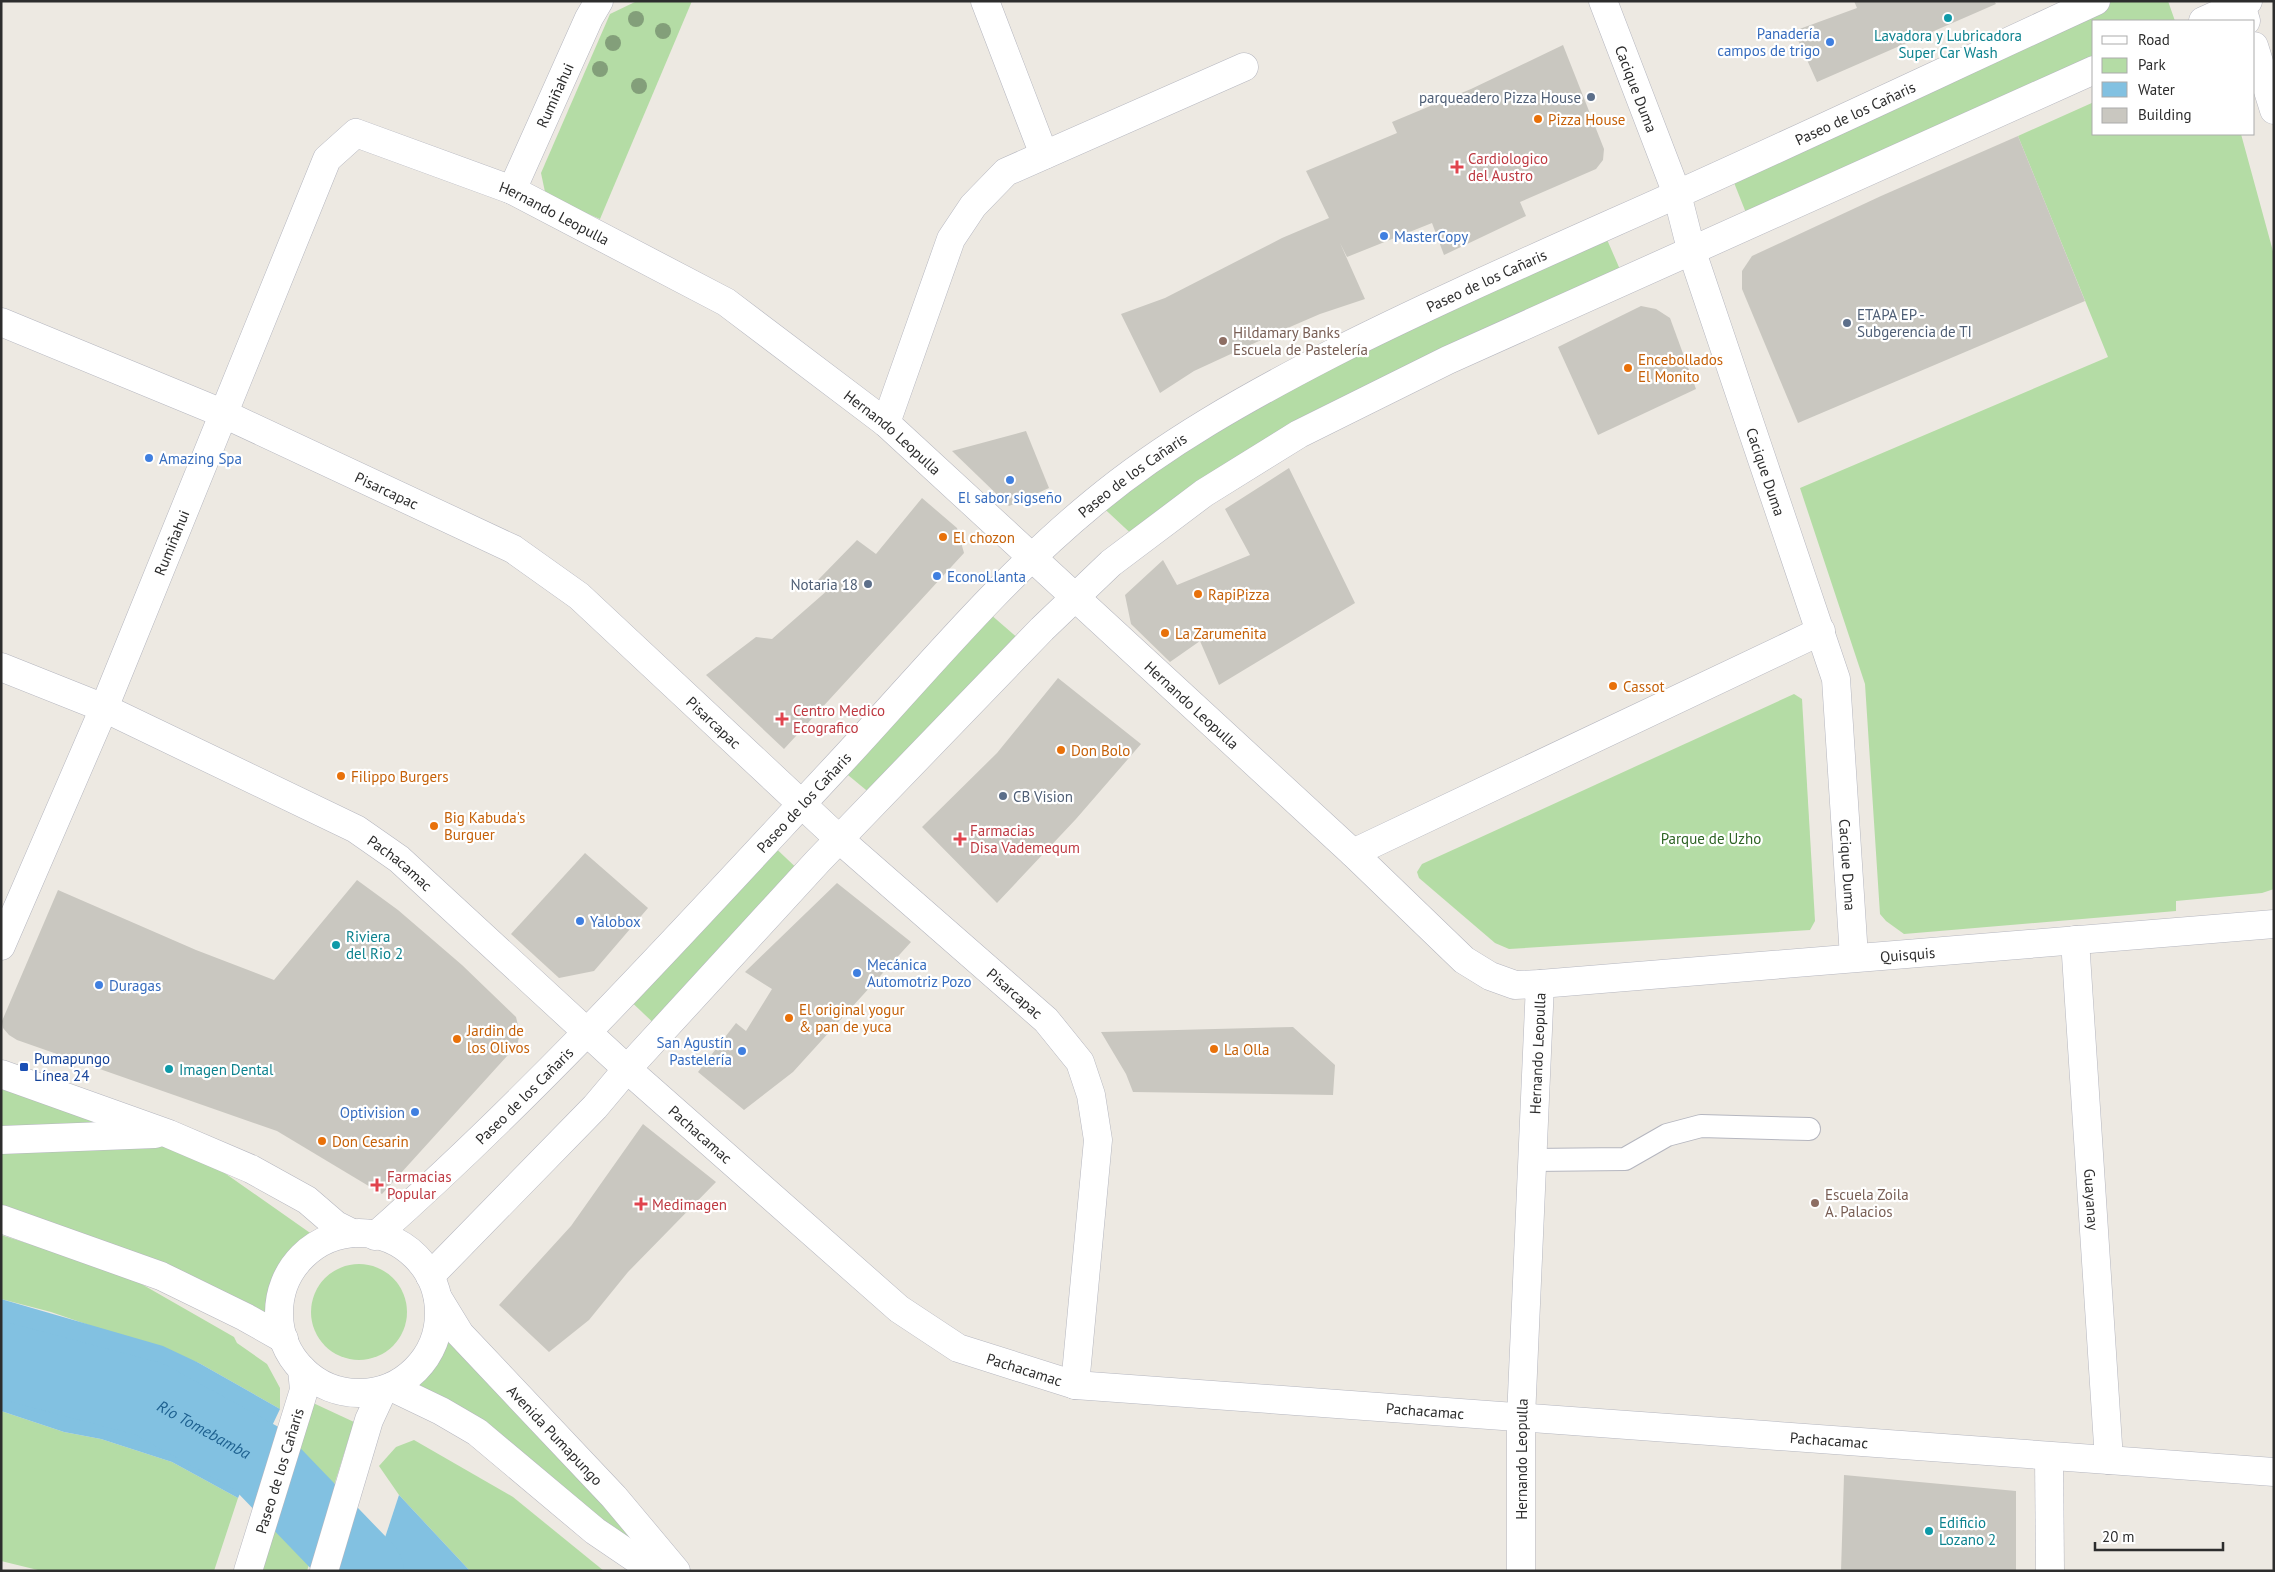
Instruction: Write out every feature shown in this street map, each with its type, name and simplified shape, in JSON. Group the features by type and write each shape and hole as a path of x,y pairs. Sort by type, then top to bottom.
{"street":[{"name":"Rumiñahui","path":"512,190 588,18 599,1"},
{"path":"985,1 1044,155"},
{"name":"Cacique Duma","path":"1603,1 1677,194 1691,249 1836,679 1854,957"},
{"name":"Paseo de los Cañaris","path":"364,1234 413,1202 588,1031 1030,557 1095,500 1163,451 1186,435 1273,384 1414,312 1677,194 2096,1"},
{"path":"2206,20 2244,7"},
{"path":"2255,49 2274,110"},
{"path":"886,423 952,239 973,206 1006,172 1244,67"},
{"path":"434,1287 627,1069 840,839 1074,597 1111,563 1204,493 1299,434 1448,360 1691,249 2092,71"},
{"name":"Hernando Leopulla","path":"342,143 356,132 512,190 726,302 886,423 1353,853 1464,960 1490,976 1515,985 1540,984 1521,1418 1521,1571"},
{"name":"Rumiñahui","path":"1,946 104,708 222,413 327,159 342,143"},
{"name":"Pisarcapac","path":"1,322 222,413 513,549 579,596 840,839 1046,1020 1080,1062 1091,1095 1098,1140 1075,1385"},
{"path":"1353,853 1821,631"},
{"name":"Pachacamac","path":"1,667 104,708 356,829 399,859 588,1031 627,1069 898,1309 958,1348 1075,1385 2274,1472"},
{"name":"Quisquis","path":"1540,984 2274,924"},
{"name":"Guayanay","path":"2075,940 2109,1460"},
{"path":"1,1074 169,1134 251,1169 307,1200 336,1225 398,1243 416,1257 434,1287 439,1325 431,1351 414,1373 387,1389 354,1393 340,1391 303,1379 284,1339 280,1320 281,1295 296,1264 310,1250 323,1242 364,1234"},
{"path":"1,1140 169,1134"},
{"path":"1,1219 161,1276 244,1316 284,1339"},
{"name":"Avenida Pumapungo","path":"434,1287 460,1334 614,1497 676,1571"},
{"name":"Paseo de los Cañaris","path":"248,1571 303,1379"},
{"path":"324,1571 369,1420 387,1389"},
{"path":"387,1389 442,1411 477,1432 595,1531 654,1571"},
{"path":"2049,1457 2050,1571"}],"lane":[{"path":"1532,1160 1625,1159 1668,1134 1701,1126 1808,1129"}],"green space":[{"path":"637,1 692,1 600,219 551,198 545,192 541,173 610,14"},
{"path":"2096,1 2168,1 2175,20 2092,20 2092,71 1750,223 1729,170"},
{"path":"2092,103 2092,135 2241,135 2274,255 2274,889 2262,893 2176,901 2176,911 1904,934 1886,921 1880,914 1865,684 1800,488 2108,357 2018,136"},
{"path":"1602,228 1625,281 1448,360 1139,541 1095,500 1186,435"},
{"path":"982,607 1027,646 877,799 837,766"},
{"name":"Parque de Uzho","path":"1794,694 1802,699 1815,921 1810,930 1509,949 1495,943 1419,878 1417,872 1422,864"},
{"path":"767,840 805,876 662,1031 623,994"},
{"path":"1,1074 169,1134 323,1242 300,1261 286,1283 281,1309 284,1339 1,1219"},
{"path":"1,1235 124,1274 234,1337 237,1343 267,1364 280,1388 280,1409 199,1363 51,1312 1,1299"},
{"path":"350,1264 368,1264 386,1272 399,1285 407,1303 404,1331 386,1352 368,1360 350,1360 332,1352 319,1339 311,1321 311,1303 319,1285 332,1272"},
{"path":"446,1327 670,1571 408,1387 432,1370 440,1356"},
{"path":"311,1402 354,1422 307,1571 259,1571"},
{"path":"1,1411 64,1432 101,1439 172,1462 238,1498 214,1571 42,1571 1,1561"},
{"path":"414,1440 513,1497 604,1571 470,1571 399,1495 379,1466 396,1447"}],"water":[{"path":"1,1299 163,1346 199,1363 280,1409 238,1498 172,1462 101,1439 64,1432 1,1411"},
{"path":"399,1495 470,1571 374,1571"}],"building":[{"path":"1854,1 1994,1 1996,4 1817,82 1794,31 1857,8"},
{"path":"1563,45 1604,149 1603,160 1596,169 1520,202 1526,216 1444,255 1432,223 1347,257 1340,243 1365,299 1320,314 1283,330 1194,371 1160,393 1121,314 1165,298 1282,238 1329,218 1306,171 1397,133 1392,122 1471,89"},
{"path":"2018,136 2085,301 1798,423 1742,289 1742,271 1752,256 1881,196"},
{"name":"Encebollados El Monito","path":"1641,306 1656,309 1670,318 1696,389 1598,435 1558,347"},
{"path":"1026,431 1049,488 1009,506 952,451"},
{"path":"1289,468 1355,603 1219,685 1200,641 1170,662 1131,624 1125,595 1163,560 1177,585 1250,555 1225,509"},
{"path":"922,498 957,528 964,553 784,749 706,675 756,637 772,639 829,589 818,580 857,540 876,554"},
{"path":"1058,678 1141,744 1076,819 997,903 922,827 997,753"},
{"name":"Yalobox","path":"585,853 648,908 594,971 559,978 511,934"},
{"path":"357,880 398,910 462,965 516,1017 520,1034 517,1045 382,1194 277,1131 17,1040 3,1028 2,1021 58,890 196,950 274,980"},
{"path":"837,883 911,942 793,1072 744,1110 698,1072 736,1023 746,1031 772,989 745,972"},
{"name":"La Olla","path":"1293,1027 1335,1065 1333,1095 1133,1092 1126,1074 1101,1032"},
{"path":"643,1124 716,1182 628,1272 589,1320 549,1352 499,1305 571,1226"},
{"name":"Edificio Lozano 2","path":"1844,1475 2016,1491 2016,1571 1841,1571"}],"waterway":[{"name":"Río Tomebamba","path":"1,1360 149,1399 258,1459 366,1571"}],"place":[{"name":"Lavadora y Lubricadora Super Car Wash","path":"1948,18"},
{"name":"Panadería campos de trigo","path":"1830,42"},
{"name":"parqueadero Pizza House","path":"1591,97"},
{"name":"Pizza House","path":"1538,119"},
{"name":"Cardiologico del Austro","path":"1457,167"},
{"name":"MasterCopy","path":"1384,236"},
{"name":"ETAPA EP - Subgerencia de TI","path":"1847,323"},
{"name":"Hildamary Banks Escuela de Pastelería","path":"1223,341"},
{"name":"Encebollados El Monito","path":"1628,368"},
{"name":"Amazing Spa","path":"149,458"},
{"name":"El sabor sigseño","path":"1010,480"},
{"name":"El chozon","path":"943,537"},
{"name":"EconoLlanta","path":"937,576"},
{"name":"Notaria 18","path":"868,584"},
{"name":"RapiPizza","path":"1198,594"},
{"name":"La Zarumeñita","path":"1165,633"},
{"name":"Cassot","path":"1613,686"},
{"name":"Centro Medico Ecografico","path":"782,719"},
{"name":"Don Bolo","path":"1061,750"},
{"name":"Filippo Burgers","path":"341,776"},
{"name":"CB Vision","path":"1003,796"},
{"name":"Big Kabuda's Burguer","path":"434,826"},
{"name":"Farmacias Disa Vademequm","path":"960,839"},
{"name":"Yalobox","path":"580,921"},
{"name":"Riviera del Rio 2","path":"336,945"},
{"name":"Mecánica Automotriz Pozo","path":"857,973"},
{"name":"Duragas","path":"99,985"},
{"name":"El original yogur & pan de yuca","path":"789,1018"},
{"name":"Jardin de los Olivos","path":"457,1039"},
{"name":"La Olla","path":"1214,1049"},
{"name":"San Agustín Pastelería","path":"742,1051"},
{"name":"Pumapungo Línea 24","path":"24,1067"},
{"name":"Imagen Dental","path":"169,1069"},
{"name":"Optivision","path":"415,1112"},
{"name":"Don Cesarin","path":"322,1141"},
{"name":"Farmacias Popular","path":"377,1185"},
{"name":"Escuela Zoila A. Palacios","path":"1815,1203"},
{"name":"Medimagen","path":"641,1204"},
{"name":"Edificio Lozano 2","path":"1929,1531"}]}
